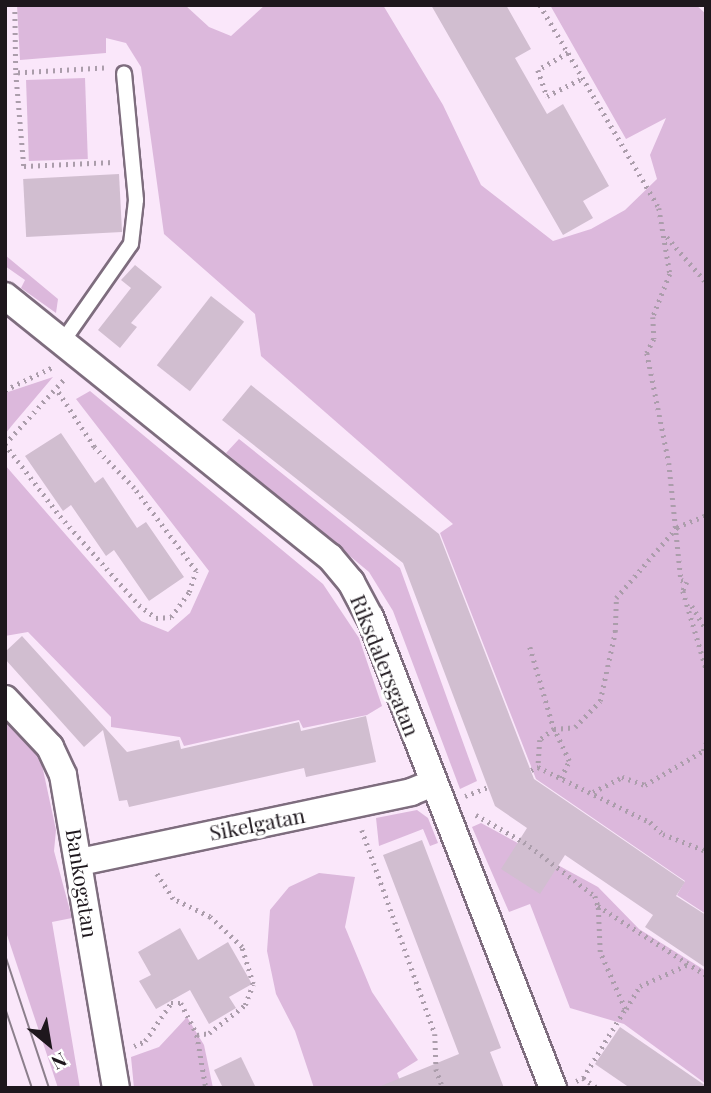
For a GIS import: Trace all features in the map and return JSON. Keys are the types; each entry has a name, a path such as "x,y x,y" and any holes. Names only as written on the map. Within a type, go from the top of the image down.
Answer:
{"street":[{"name":"Riksdalersgatan","path":"5,296 61,352 330,557 344,574 370,617 433,783 559,1087"},
{"name":"Bankogatan","path":"5,699 37,730 63,775 80,862 116,1088"},
{"name":"Sikelgatan","path":"80,862 143,845 411,792 433,783"}],"lane":[{"path":"61,352 131,244 136,200 124,74"}],"path":[{"path":"15,5 16,73 24,166 132,161"},
{"path":"540,5 659,208 670,274 653,317 654,339 647,353 677,527 681,580 687,582 683,592 706,629"},
{"path":"568,53 538,71 547,96 583,78"},
{"path":"16,73 109,67 124,74"},
{"path":"665,234 706,282"},
{"path":"5,390 27,383 61,352"},
{"path":"56,389 94,447 134,488 196,571 189,592 171,617 156,618 139,605 60,516 5,444 71,372"},
{"path":"538,767 540,740 554,729 575,727 600,701 615,632 616,598 677,527 706,515"},
{"path":"687,599 706,668"},
{"path":"530,647 554,729 569,761 561,778"},
{"path":"592,793 622,777 645,785 703,751 706,743"},
{"path":"531,770 538,767 650,822 663,834 706,851"},
{"path":"480,790 488,787"},
{"path":"465,819 483,817 524,842 595,896 600,952 625,1009"},
{"path":"364,841 435,1034 436,1069 443,1088"},
{"path":"143,845 173,899 222,926 242,947 252,975 251,992 244,1005 231,1019 197,1035"},
{"path":"598,906 706,975"},
{"path":"559,1087 583,1078 640,986 689,964"},
{"path":"111,1057 145,1041 171,1003 181,1003 197,1035 206,1088"},
{"path":"583,1078 598,1088"}],"shaded area":[{"path":"17,5 185,5 209,27 231,36 265,5 383,5 443,105 481,185 553,241 591,229 625,210 657,179 650,155 666,118 626,139 550,5 696,5 706,14 706,914 677,895 685,881 536,779 440,533 453,524 261,356 255,314 164,234 141,67 126,43 106,38 106,53 20,60"},
{"path":"85,78 88,159 29,161 26,80"},
{"path":"5,255 58,299 56,313 21,288 25,280 5,266"},
{"path":"53,377 14,423 5,434 5,393"},
{"path":"90,391 323,584 359,638 382,706 367,715 303,728 299,720 184,746 180,737 111,727 111,717 28,632 5,636 5,465 141,621 168,632 190,613 209,571 76,399"},
{"path":"239,439 400,568 477,781 460,789 393,611 369,572 226,453"},
{"path":"5,719 22,731 42,765 56,830 54,851 72,918 52,922 80,1088 58,1088 5,929"},
{"path":"417,810 428,818 438,843 430,846 423,829 379,846 376,818"},
{"path":"481,823 598,887 639,929 706,971 706,1084 624,1024 570,1008 530,904 509,912 472,827"},
{"path":"319,873 355,877 345,927 372,992 418,1060 397,1073 403,1088 314,1088 295,1031 276,994 267,951 270,910 289,887"},
{"path":"187,1017 204,1045 213,1088 134,1088 131,1057 159,1047"}],"building":[{"path":"431,5 506,5 531,49 515,58 547,114 563,104 609,186 583,201 593,218 563,235"},
{"path":"119,174 122,232 26,237 23,179"},
{"path":"135,265 162,287 131,323 137,327 120,348 98,330 131,288 121,280"},
{"path":"211,296 244,322 190,391 157,365"},
{"path":"251,385 439,534 534,779 685,882 676,896 706,915 706,968 645,927 653,915 565,855 540,894 501,869 527,828 495,806 403,563 222,420"},
{"path":"61,433 95,483 103,477 137,528 146,522 184,577 149,601 114,550 106,556 71,505 63,511 25,456"},
{"path":"22,636 127,752 179,740 181,749 299,722 301,731 366,716 376,762 306,777 304,768 129,807 127,800 119,801 103,730 84,747 5,659 5,652"},
{"path":"422,840 501,1048 490,1052 504,1088 376,1088 459,1054 383,855"},
{"path":"180,928 198,960 228,942 252,984 229,997 236,1008 209,1024 190,990 156,1009 139,981 151,975 138,952"},
{"path":"620,1027 706,1088 630,1088 595,1064"},
{"path":"241,1057 256,1088 223,1088 214,1070"}],"tram line":[{"path":"5,955 49,1088"},
{"path":"5,1008 32,1088"}]}
